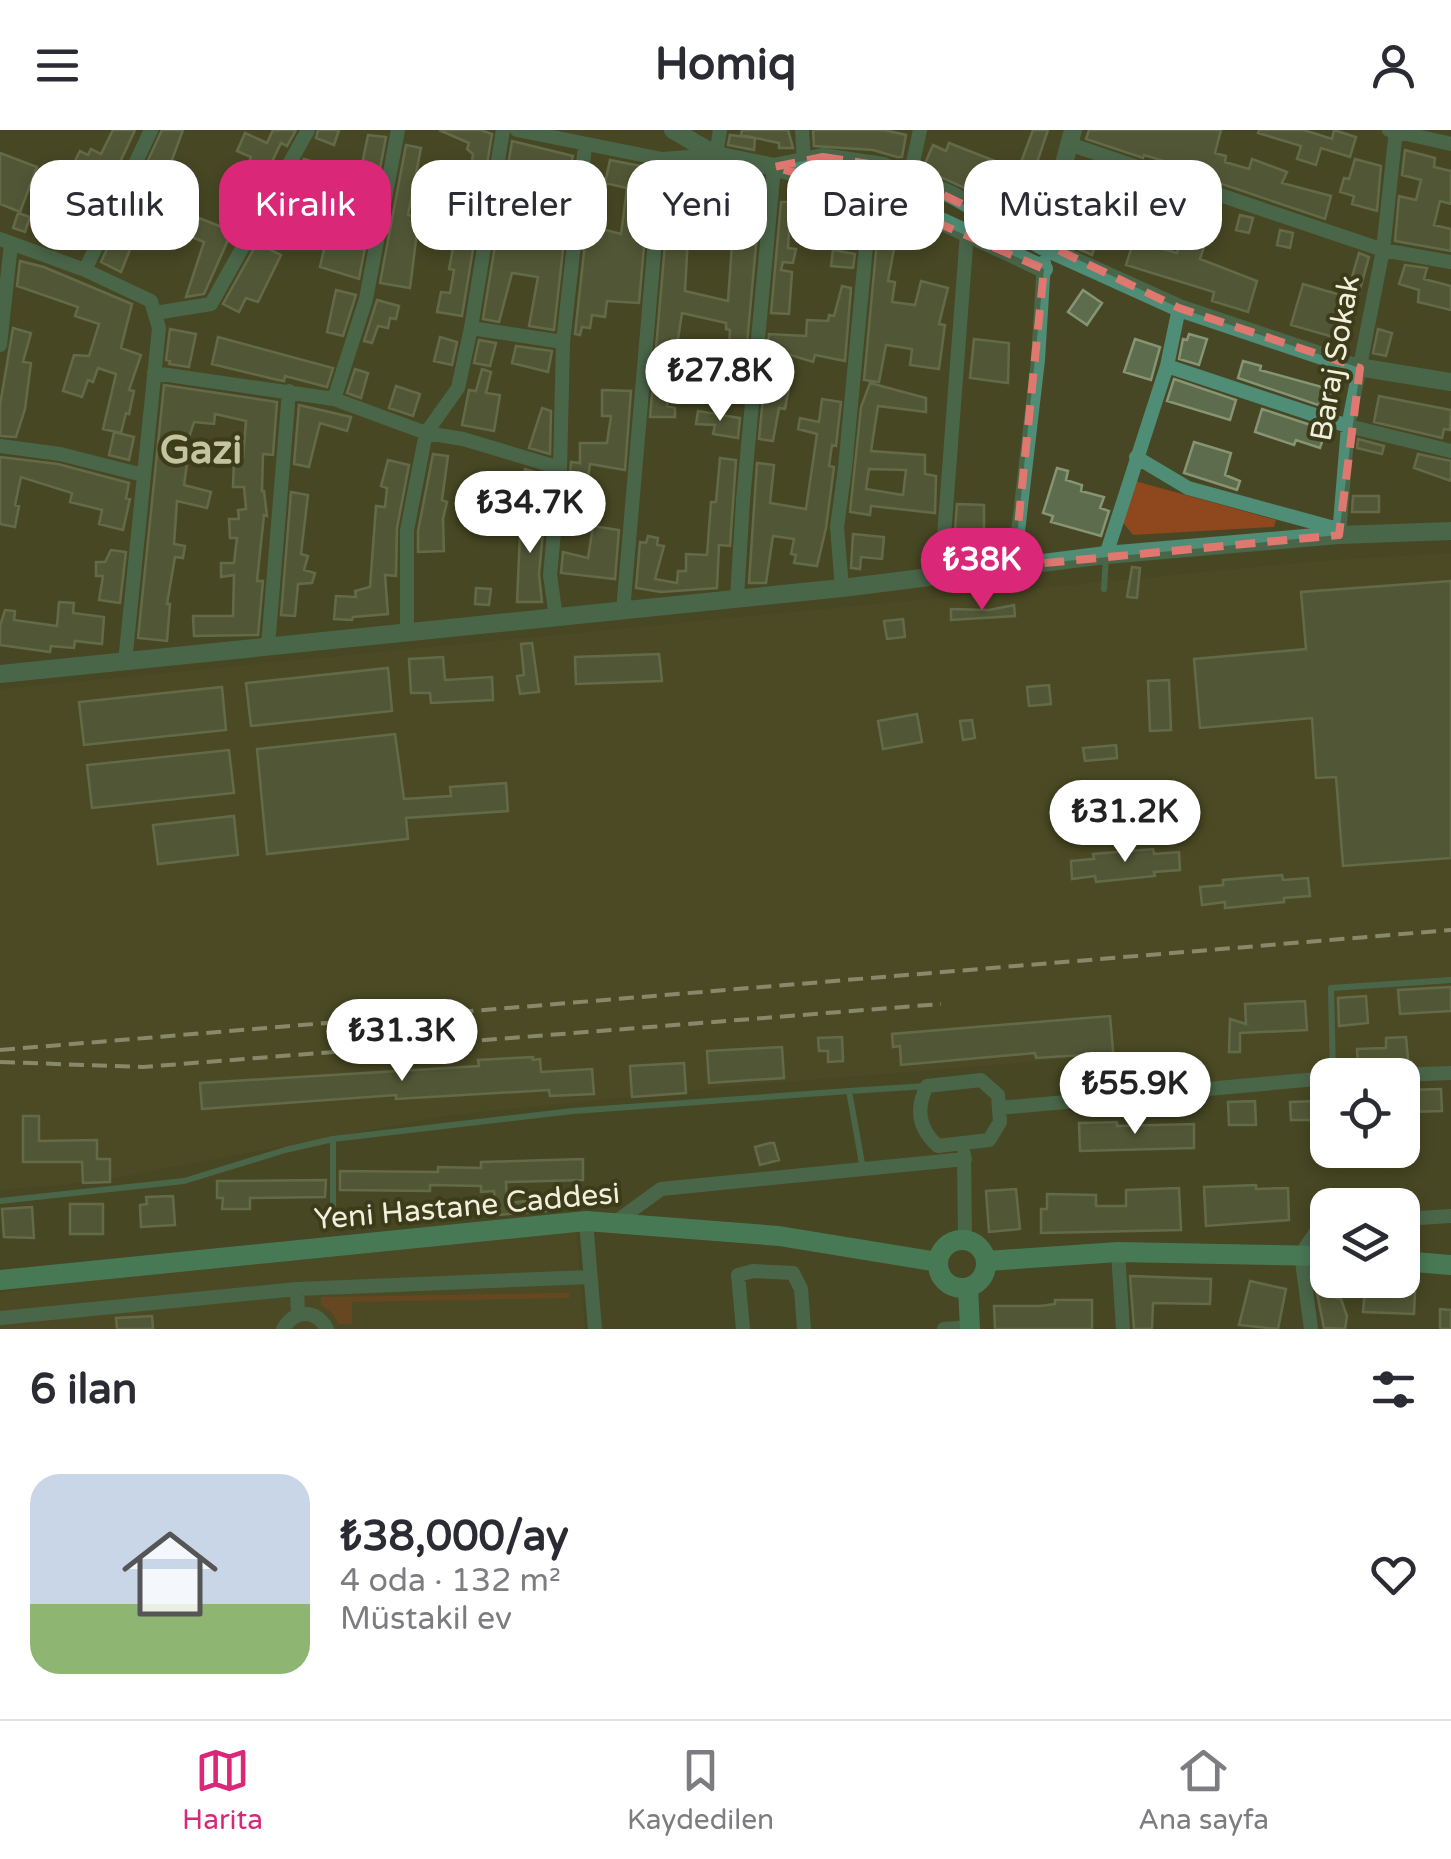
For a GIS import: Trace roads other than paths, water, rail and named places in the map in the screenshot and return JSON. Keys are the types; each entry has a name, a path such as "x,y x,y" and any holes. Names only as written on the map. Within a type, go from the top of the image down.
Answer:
{"main road":[{"name":"Yeni Hastane Caddesi","path":"0,1280 586,1220 779,1236 938,1262"},
{"path":"966,1239 980,1247 987,1261 983,1277 968,1288 942,1278 938,1262 950,1242 966,1239"},
{"path":"987,1261 1118,1252 1310,1255"},
{"path":"1420,1262 1451,1265"},
{"path":"968,1288 970,1328"}],"street":[{"path":"86,270 151,130"},
{"path":"155,313 211,304 308,130"},
{"path":"334,399 366,299 398,130"},
{"path":"407,632 407,530 426,433 458,388 472,328 504,130"},
{"path":"517,130 662,159 716,155 787,171"},
{"path":"674,130 716,155"},
{"path":"716,155 720,130"},
{"path":"802,130 804,160"},
{"path":"913,160 920,130"},
{"path":"1393,131 1451,144"},
{"name":"Baraj Sokak","path":"1338,532 1348,426 1383,250 1393,131"},
{"path":"1071,137 1383,250 1451,262"},
{"path":"556,617 550,575 560,468 562,342 585,146"},
{"path":"623,611 662,159"},
{"path":"809,160 843,160"},
{"path":"774,167 787,164"},
{"path":"738,598 743,500 774,167"},
{"path":"0,345 5,242 86,270 151,301 160,328 125,662"},
{"path":"842,588 837,527 865,250"},
{"path":"942,575 966,250"},
{"path":"1002,250 1044,269"},
{"path":"1014,566 1038,360 1042,250"},
{"path":"1051,250 1180,308 1360,368 1451,382"},
{"path":"1106,555 1168,366 1180,308"},
{"path":"472,328 562,342"},
{"path":"1168,366 1348,426 1451,450"},
{"path":"154,373 334,399 426,433 560,468"},
{"path":"268,646 289,391"},
{"path":"0,446 60,454 144,475"},
{"path":"1136,457 1188,488 1338,532"},
{"path":"0,674 842,588 1106,555 1338,532 1451,531"},
{"path":"1420,1074 1451,1072"},
{"path":"999,1108 1310,1079"},
{"path":"617,1221 661,1189 863,1169 964,1151 989,1140 1000,1122 998,1094 981,1080 927,1086 919,1101 923,1133 938,1146 964,1151"},
{"path":"964,1151 966,1239"},
{"path":"1420,1218 1451,1216"},
{"path":"586,1220 595,1329"},
{"path":"1310,1241 1301,1254 1311,1329"},
{"path":"1118,1252 1123,1329"},
{"path":"743,1329 738,1275 754,1271 793,1274 801,1289 804,1329"},
{"path":"0,1318 297,1289 590,1278"},
{"path":"283,1329 298,1314 297,1289"},
{"path":"298,1314 313,1315 327,1329"},
{"path":"944,1329 970,1328"}],"lane":[{"path":"1104,589 1106,555"},
{"path":"1330,1058 1331,988 1451,980"},
{"path":"0,1201 184,1182 285,1150 333,1140 572,1112 927,1086"},
{"path":"849,1091 863,1169"},
{"path":"333,1140 333,1209"}],"railway":[{"path":"0,1050 1451,930"},
{"path":"0,1062 143,1067 941,1004"}],"district":[{"name":"Gazi","path":"201,449"}]}
